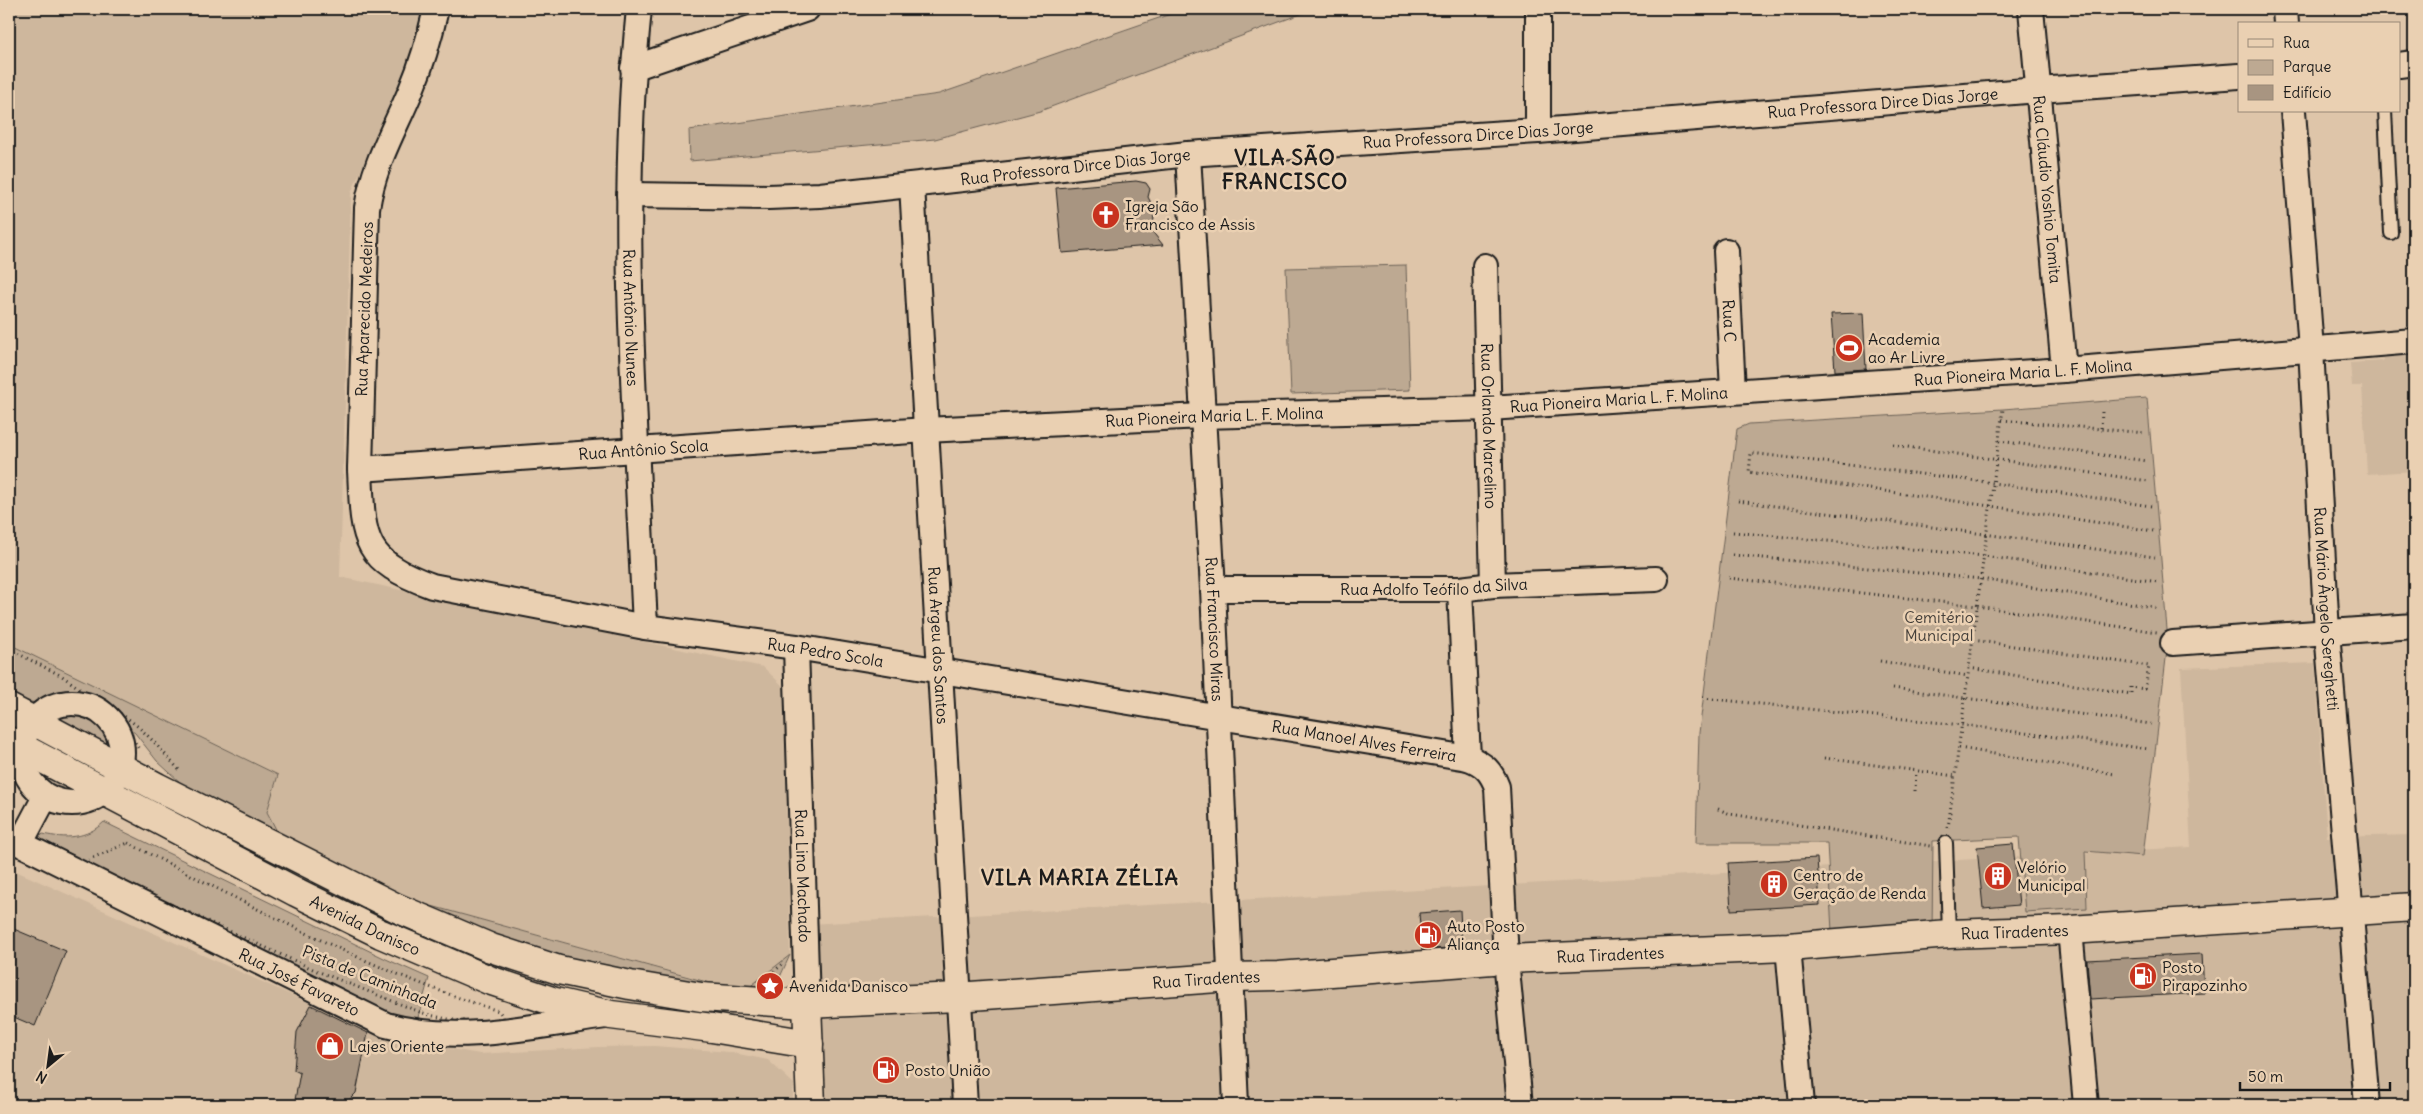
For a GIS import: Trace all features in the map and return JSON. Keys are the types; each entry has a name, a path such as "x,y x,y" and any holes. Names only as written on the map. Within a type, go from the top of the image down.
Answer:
{"main road":[{"name":"Avenida Danisco","path":"9,708 132,762 397,908 491,948 559,970 630,985 701,997 807,1004"},
{"name":"Avenida Danisco","path":"15,744 240,864 381,934 489,980 555,1002 611,1015 712,1028 809,1044"},
{"name":"Rua Tiradentes","path":"807,1004 957,996 1231,977 1278,976 1506,959 1788,947 1949,934 2070,930 2414,907"},
{"name":"Rua Lino Machado","path":"807,1004 811,1105"}],"street":[{"name":"Rua Aparecido Medeiros","path":"432,586 403,575 383,562 370,544 362,510 360,468 365,235 371,184 379,158 411,90 436,9"},
{"name":"Rua Antônio Nunes","path":"639,9 633,68 629,195 631,315 644,627"},
{"path":"633,68 807,9"},
{"path":"1538,9 1538,131"},
{"name":"Rua Cláudio Yoshio Tomita","path":"2031,9 2064,370"},
{"path":"2285,9 2286,22"},
{"path":"2400,65 2414,64"},
{"name":"Rua Professora Dirce Dias Jorge","path":"629,195 768,197 912,186 1188,154 1538,131 2038,90 2238,76"},
{"name":"Rua Mário Ângelo Sereghetti","path":"2293,112 2311,349 2328,632 2349,911 2367,1105"},
{"name":"Rua Francisco Miras","path":"1188,154 1213,589 1236,1105"},
{"name":"Rua Argeu dos Santos","path":"912,186 941,670 957,996 965,1105"},
{"name":"Rua C","path":"1726,251 1733,391"},
{"name":"Rua Orlando Marcelino","path":"1485,266 1493,586"},
{"name":"Rua Pioneira Maria L. F. Molina","path":"926,430 1202,416 1488,408 2064,370 2414,342"},
{"name":"Rua Antônio Scola","path":"360,468 926,430"},
{"name":"Rua Adolfo Teófilo da Silva","path":"1213,589 1460,589 1656,579"},
{"name":"Rua Pedro Scola","path":"432,586 644,627 796,647 1219,716"},
{"path":"1460,589 1468,758"},
{"path":"2168,638 2328,632 2414,626"},
{"name":"Rua Lino Machado","path":"796,647 807,1004"},
{"path":"74,702 89,706 102,713 113,724 120,737 123,752 132,762 106,791 96,798 77,803 57,802 45,796 28,778 15,744 34,720 45,710 59,704 74,702"},
{"name":"Rua Manoel Alves Ferreira","path":"1219,716 1468,758 1487,768 1493,776 1497,787 1506,959"},
{"path":"15,841 45,796"},
{"name":"Rua José Favareto","path":"15,841 386,1025 409,1031 434,1034 482,1033 611,1015"},
{"path":"2070,930 2086,1105"},
{"path":"1788,947 1802,1105"},
{"path":"1506,959 1520,1105"}],"lane":[{"path":"2385,112 2391,233"},
{"path":"1947,846 1949,934"}],"path":[{"path":"1718,809 1730,814 1947,846 2003,409"},
{"path":"2101,428 2102,412"},
{"path":"2002,420 2145,433"},
{"path":"1999,440 2147,461"},
{"path":"1892,445 2149,481"},
{"path":"2151,506 1993,483 1751,453 1749,472 2153,531"},
{"path":"1738,501 1987,532 2155,557"},
{"path":"1733,532 1984,556 2158,582"},
{"path":"1733,555 1981,579 2159,608"},
{"path":"1729,578 1977,606 2168,638"},
{"path":"1969,668 2131,694 2131,687 2145,689 2149,666 1973,640"},
{"path":"9,649 62,676 122,720 132,762"},
{"path":"1880,661 1968,676"},
{"path":"1893,688 2151,724"},
{"path":"1703,698 1962,725 2149,749"},
{"path":"103,705 121,713 136,724 186,777"},
{"path":"1959,748 2115,774"},
{"path":"1824,758 1955,776"},
{"path":"1914,792 1916,771"},
{"name":"Pista de Caminhada","path":"128,842 269,915 413,982 499,1011 503,1017 495,1021 437,1018 412,1009 317,971 80,863 128,842"},
{"path":"765,979 785,962 788,962 788,966"}],"shaded area":[{"path":"9,9 421,9 417,32 405,70 351,193 340,577 763,667 784,687 790,955 764,978 743,991 417,902 281,838 267,813 278,775 9,644"},
{"path":"2414,347 2414,471 2367,474 2362,386 2352,386 2350,363 2384,361 2383,348"},
{"path":"2315,663 2327,837 2414,835 2414,1105 827,1105 809,924 2191,847 2181,668"},
{"path":"9,868 387,1038 480,1054 598,1047 655,1046 729,1052 768,1060 794,1084 792,1105 9,1105"}],"green space":[{"path":"1185,9 1314,9 1040,111 935,139 690,161 689,130 939,94"},
{"path":"1406,265 1410,390 1291,394 1286,268"},
{"name":"Cemitério Municipal","path":"2147,398 2168,641 2143,856 2085,851 2087,908 2025,912 2019,837 1933,841 1932,933 1832,931 1827,843 1696,843 1699,733 1737,429 1749,424 2003,409"},
{"path":"9,644 278,775 267,812 280,837 417,902 739,991 695,988 656,982 527,952 475,934 360,883 247,829 216,806 193,794 157,761 135,733 90,702 71,696 51,698 35,703 9,696"},
{"path":"66,708 80,709 97,717 110,733 107,748 48,719 55,711"},
{"path":"31,765 86,788 71,795 58,793 40,782"},
{"path":"104,822 429,978 415,1028 36,841 43,834 60,837 83,835"},
{"path":"790,955 774,990 744,991"}],"building":[{"name":"Igreja São Francisco de Assis","path":"1136,181 1146,183 1150,189 1148,197 1153,207 1154,223 1151,230 1163,245 1062,253 1056,188"},
{"name":"Academia ao Ar Livre","path":"1863,313 1866,369 1835,371 1831,314"},
{"name":"Velório Municipal","path":"2013,844 2019,905 1983,908 1977,847"},
{"name":"Centro de Geração de Renda","path":"1817,858 1820,905 1731,910 1728,863"},
{"path":"1460,910 1462,947 1422,950 1419,913"},
{"path":"9,927 66,951 35,1026 9,1015"},
{"name":"Posto Pirapozinho","path":"2202,954 2204,993 2090,999 2087,960"},
{"name":"Lajes Oriente","path":"311,1005 368,1033 356,1093 348,1101 348,1105 294,1105 300,1073 294,1070 297,1032"}],"place":[{"name":"Igreja São Francisco de Assis","path":"1106,215"},
{"name":"Academia ao Ar Livre","path":"1849,348"},
{"name":"Velório Municipal","path":"1998,876"},
{"name":"Centro de Geração de Renda","path":"1774,884"},
{"name":"Auto Posto Aliança","path":"1428,935"},
{"name":"Posto Pirapozinho","path":"2143,976"},
{"name":"Avenida Danisco","path":"770,986"},
{"name":"Lajes Oriente","path":"330,1046"},
{"name":"Posto União","path":"886,1070"}],"district":[{"name":"VILA SÃO FRANCISCO","path":"1285,170"},
{"name":"VILA MARIA ZÉLIA","path":"1080,878"}]}
